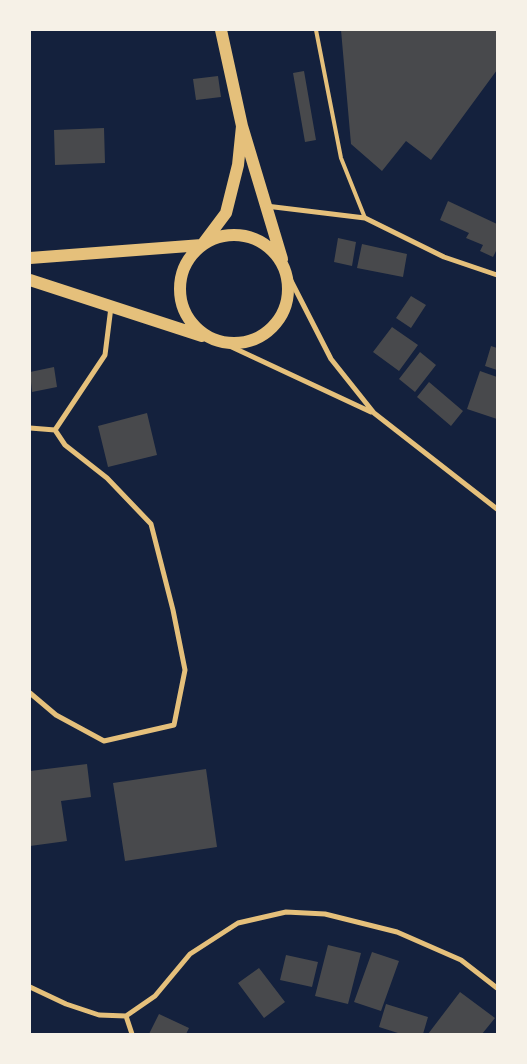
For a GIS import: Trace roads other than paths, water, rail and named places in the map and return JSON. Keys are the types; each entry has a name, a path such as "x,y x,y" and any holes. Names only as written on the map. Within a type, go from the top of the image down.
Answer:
{"main road":[{"path":"30,280 221,342 238,343 255,340 269,331 280,318 287,303 289,286 242,126 221,30"},
{"path":"221,342 205,336 192,324 183,308 180,291 182,273 190,258 226,213 238,165 242,126"},
{"path":"34,256 202,245 226,236 250,236 265,244 277,255 285,269"}],"street":[{"path":"266,206 365,218 444,257 497,275"},
{"path":"285,269 331,359 374,413"},
{"path":"54,430 105,355 111,306"},
{"path":"221,342 374,413 497,509"},
{"path":"30,428 54,430 65,445 107,478 151,524 173,610 185,670 174,725 104,742 56,715 30,693"},
{"path":"30,987 66,1004 99,1015 126,1016 155,996 190,954 238,923 286,912 325,914 397,932 461,960 497,988"},
{"path":"126,1016 132,1034"}],"lane":[{"path":"316,30 341,158 365,218"}]}
